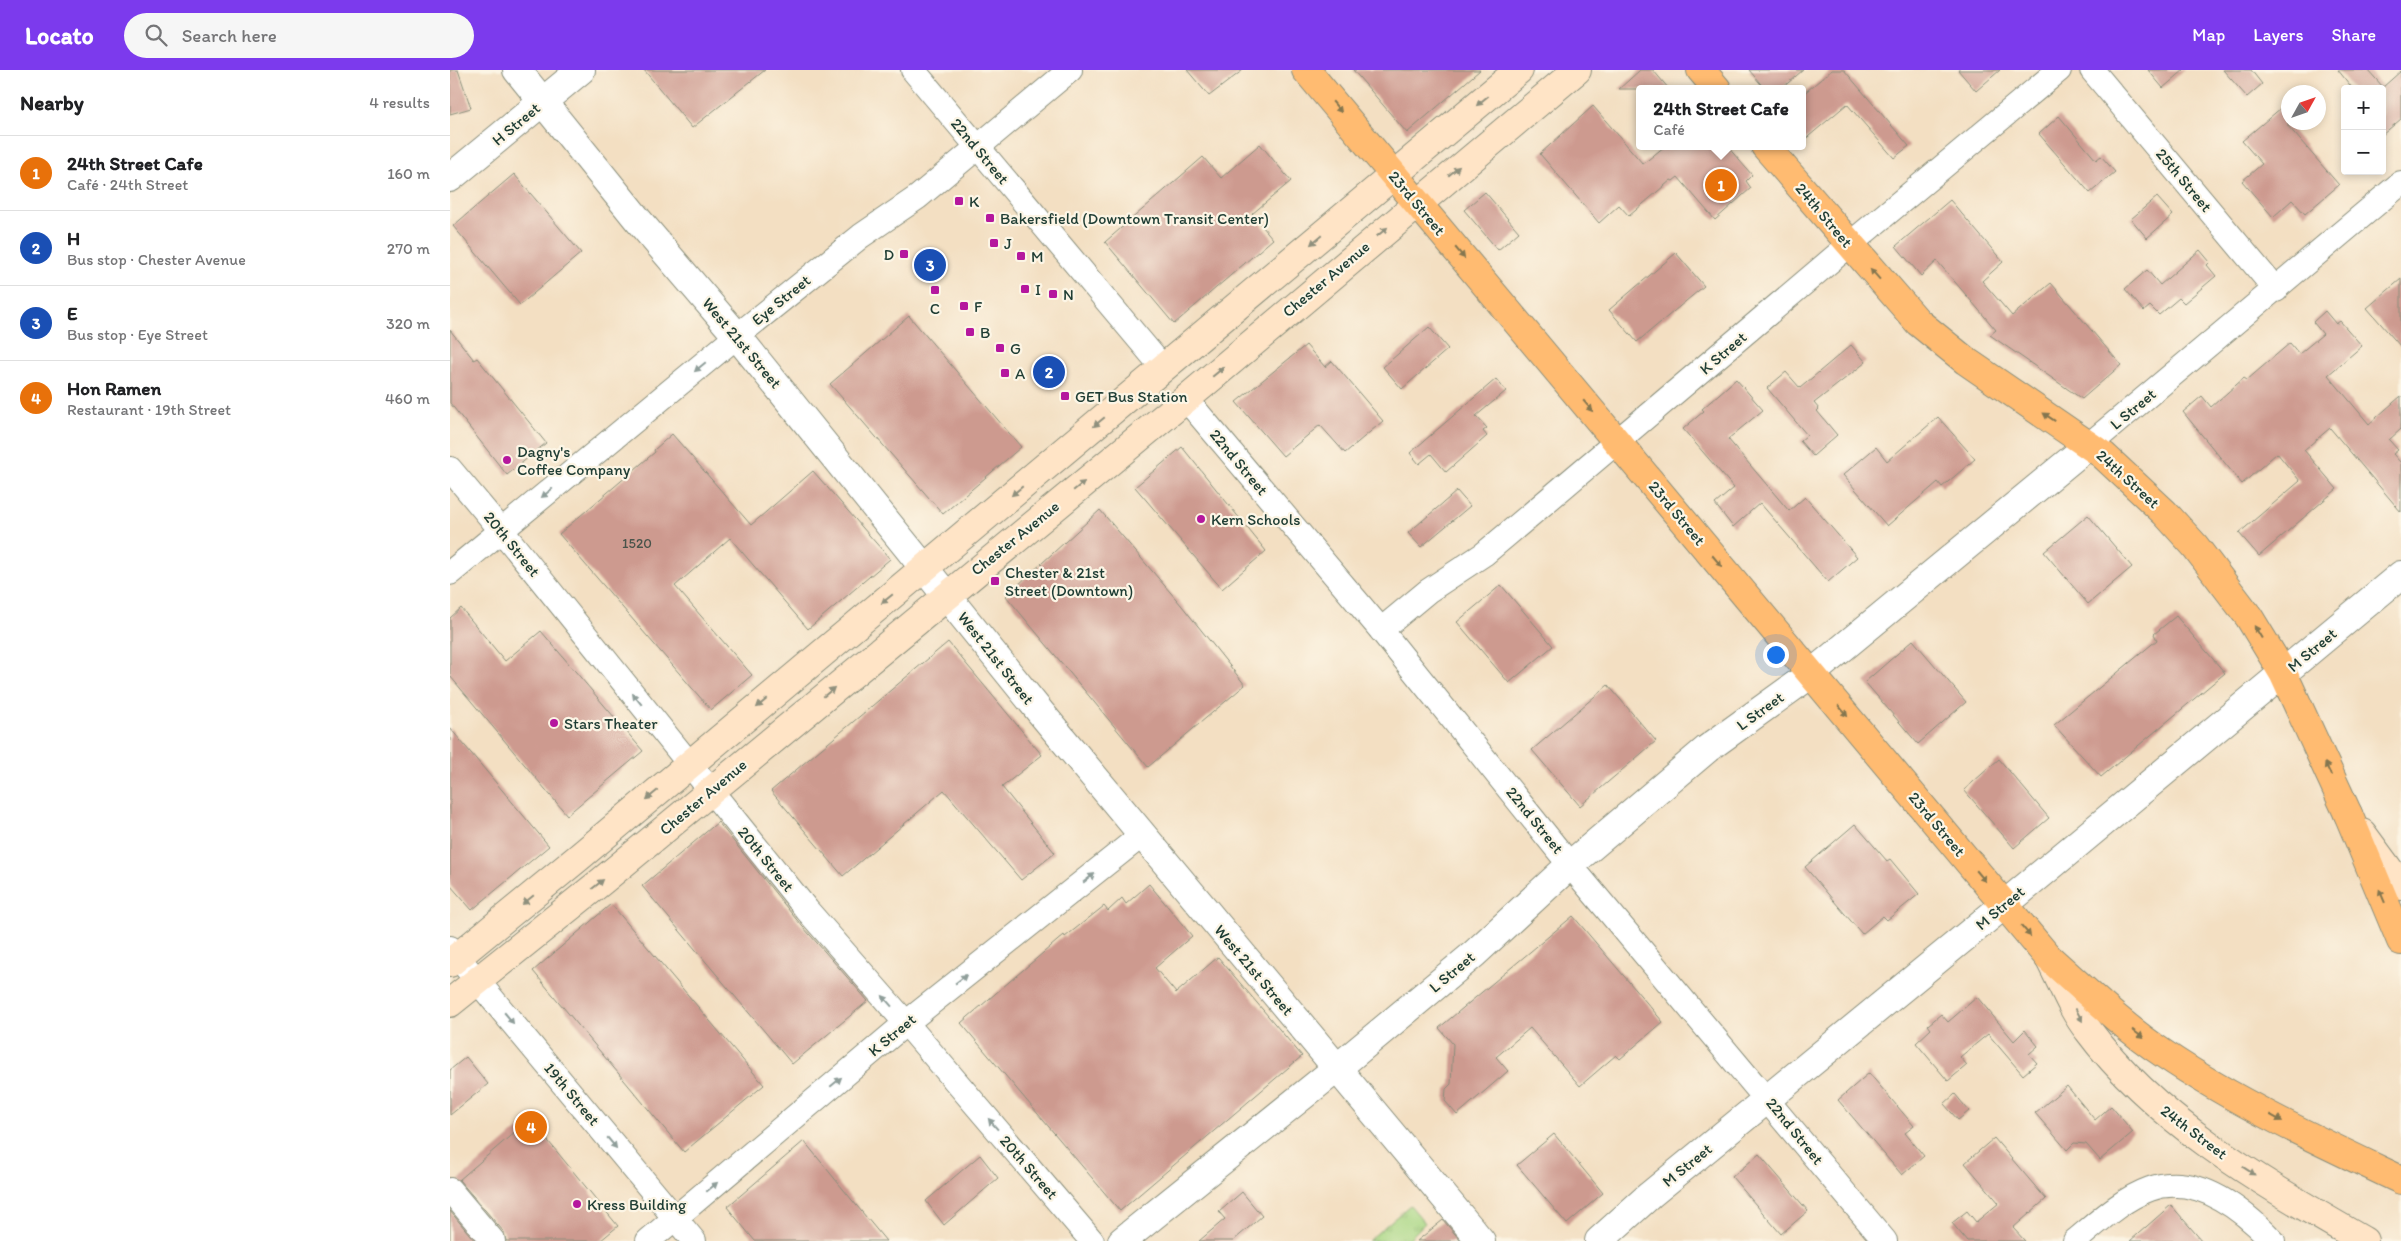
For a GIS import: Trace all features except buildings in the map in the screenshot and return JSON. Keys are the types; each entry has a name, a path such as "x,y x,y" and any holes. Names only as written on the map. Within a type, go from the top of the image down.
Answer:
{"main road":[{"name":"23rd Street","path":"1306,70 2048,957 2127,1026 2164,1054 2240,1099 2313,1138 2401,1180"},
{"name":"Chester Avenue","path":"452,956 689,764 1164,369 1393,174 1520,70"},
{"name":"Chester Avenue","path":"450,1003 711,790 946,594 1186,399 1417,202 1577,70"},
{"path":"1702,70 1714,85"},
{"name":"24th Street","path":"1769,150 1900,304 1935,337 1966,361 2103,455 2140,488 2195,546 2246,612 2283,673 2348,814 2401,886"},
{"path":"2348,814 2401,941"},
{"name":"24th Street","path":"2048,957 2087,1030 2122,1070 2169,1116 2207,1144 2308,1209 2364,1241"}],"street":[{"name":"West 21st Street","path":"517,70 638,220 737,336 1040,713 1481,1241"},
{"name":"H Street","path":"450,178 581,70"},
{"name":"22nd Street","path":"912,70 1164,369"},
{"name":"Eye Street","path":"450,573 627,429 737,336 861,236 918,197 1070,70"},
{"name":"K Street","path":"1381,630 1428,592 1484,554 2059,70"},
{"name":"25th Street","path":"2092,70 2276,290"},
{"name":"L Street","path":"1122,1241 1336,1069 1474,954 1570,865 1707,748 1811,674 2276,290 2401,183"},
{"name":"22nd Street","path":"1186,399 1381,630 1570,865 1769,1099 1885,1241"},
{"name":"20th Street","path":"450,469 807,910 1092,1241"},
{"name":"M Street","path":"1599,1241 1650,1195 2004,905 2401,575"},
{"name":"K Street","path":"648,1241 906,1023 1142,835"},
{"name":"19th Street","path":"452,956 478,980 694,1241"},
{"path":"2075,1241 2112,1211 2134,1197 2151,1189 2179,1186 2201,1190 2237,1208 2273,1241"},
{"path":"450,1190 493,1241"}],"green space":[{"path":"1410,1205 1425,1223 1407,1241 1368,1241"}],"place":[{"name":"24th Street Cafe","path":"1721,185"},
{"name":"K","path":"959,201"},
{"name":"Bakersfield (Downtown Transit Center)","path":"990,218"},
{"name":"J","path":"994,243"},
{"name":"D","path":"904,254"},
{"name":"M","path":"1021,256"},
{"name":"E","path":"930,265"},
{"name":"I","path":"1025,289"},
{"name":"C","path":"935,290"},
{"name":"N","path":"1053,294"},
{"name":"F","path":"964,306"},
{"name":"B","path":"970,332"},
{"name":"G","path":"1000,348"},
{"name":"H","path":"1049,372"},
{"name":"A","path":"1005,373"},
{"name":"GET Bus Station","path":"1065,396"},
{"name":"Dagny's Coffee Company","path":"507,460"},
{"name":"Kern Schools","path":"1201,519"},
{"name":"Chester & 21st Street (Downtown)","path":"995,581"},
{"name":"Stars Theater","path":"554,723"},
{"name":"Hon Ramen","path":"531,1127"},
{"name":"Kress Building","path":"577,1204"}]}
